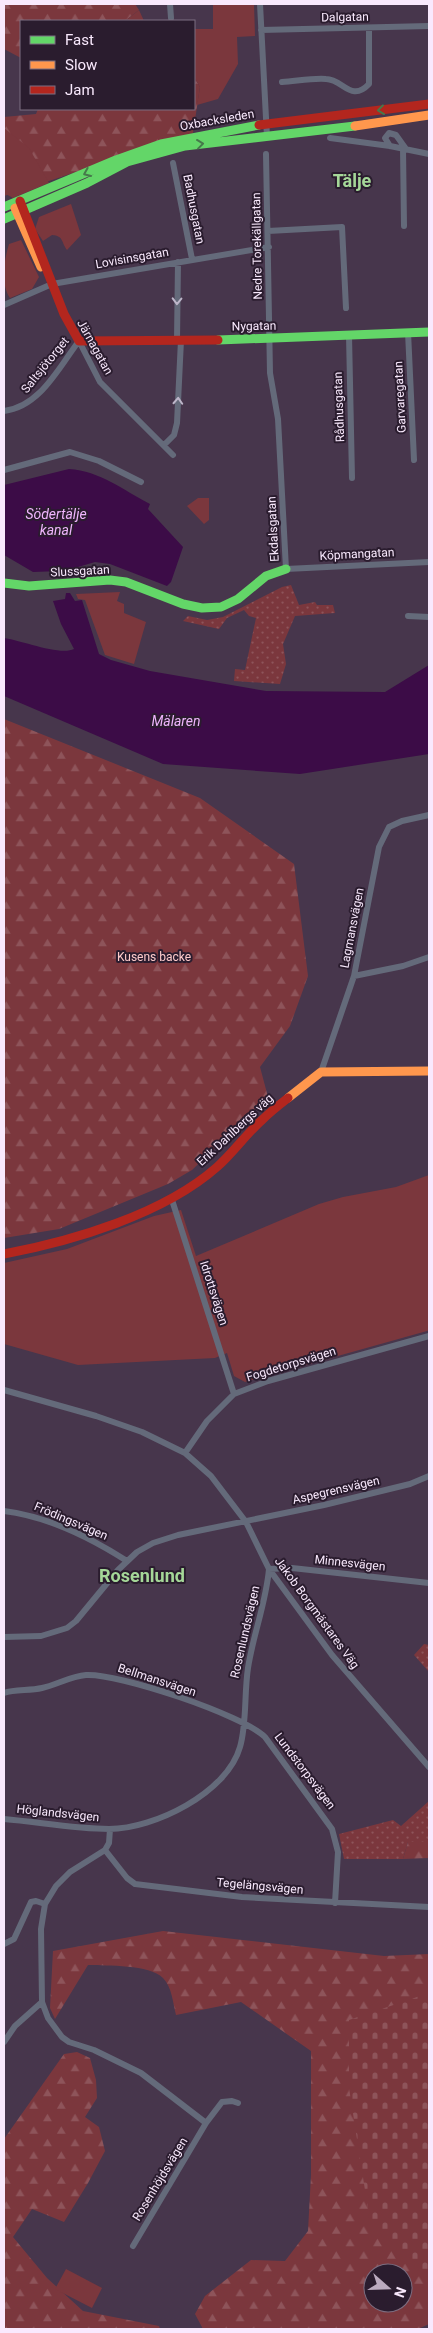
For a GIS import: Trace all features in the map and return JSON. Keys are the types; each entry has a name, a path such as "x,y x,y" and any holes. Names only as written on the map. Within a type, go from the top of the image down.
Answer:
{"street":[{"path":"170,4 171,18"},
{"path":"262,4 261,30 267,137"},
{"name":"Dalgatan","path":"261,30 429,26"},
{"path":"282,82 329,79 354,92 364,89 369,84 369,28"},
{"name":"Oxbacksleden","path":"12,204 127,155 184,138 266,124 429,104"},
{"name":"Oxbacksleden","path":"4,219 127,162 185,146 429,115"},
{"path":"390,146 385,138 390,133 396,135 404,148 404,226"},
{"path":"330,138 404,148 429,154"},
{"name":"Nedre Torekällgatan","path":"266,154 270,373 278,419 282,487"},
{"name":"Badhusgatan","path":"173,163 192,259"},
{"name":"Järnagatan","path":"12,204 21,212 71,330 79,341 100,382 173,455"},
{"path":"268,231 342,228 346,308"},
{"name":"Lovisinsgatan","path":"4,304 52,284 269,247"},
{"path":"164,445 174,435 177,423 178,262"},
{"name":"Garvaregatan","path":"408,332 414,460"},
{"name":"Nygatan","path":"79,341 269,339 429,332"},
{"name":"Rådhusgatan","path":"349,335 352,478"},
{"name":"Saltsjötorget","path":"4,411 28,404 40,392 79,341"},
{"path":"4,470 70,452 99,461 140,482"},
{"name":"Ekdalsgatan","path":"282,487 286,569"},
{"name":"Köpmangatan","path":"286,569 429,562"},
{"name":"Slussgatan","path":"4,583 29,586 110,580 126,582 183,604 202,608 221,607 238,599 266,576 286,569"},
{"path":"408,616 429,617"},
{"name":"Lagmansvägen","path":"321,1072 354,976 379,847 389,827 402,821 429,816"},
{"path":"354,976 403,966 429,957"},
{"path":"321,1072 429,1070"},
{"name":"Erik Dahlbergs väg","path":"4,1254 32,1249 123,1221 172,1200 217,1167 261,1120 321,1072"},
{"name":"Idrottsvägen","path":"172,1200 234,1394"},
{"name":"Fogdetorpsvägen","path":"184,1453 207,1421 234,1394 268,1381 429,1336"},
{"name":"Jakob Borgmästares Väg","path":"4,1390 142,1432 184,1453 211,1476 246,1522 269,1569 332,1655 429,1767"},
{"name":"Aspegrensvägen","path":"4,1637 41,1636 67,1628 76,1621 127,1561 137,1552 153,1543 178,1535 246,1522 410,1484 429,1476"},
{"name":"Frödingsvägen","path":"4,1511 21,1513 80,1535 104,1546 127,1561"},
{"name":"Minnesvägen","path":"269,1569 292,1568 429,1583"},
{"name":"Rosenlundsvägen","path":"110,1829 128,1828 180,1808 219,1783 231,1766 240,1748 244,1722 244,1692 249,1662 268,1586 269,1569"},
{"name":"Bellmansvägen","path":"4,1694 41,1688 85,1675 104,1676 158,1691 244,1722"},
{"name":"Lundstorpsvägen","path":"244,1722 257,1729 265,1737 330,1824 337,1843 338,1852 335,1903"},
{"name":"Höglandsvägen","path":"4,1818 110,1829"},
{"path":"110,1829 109,1843 105,1850 70,1872 53,1889 45,1904 41,1929 42,2002 48,2018 62,2037 69,2042 94,2050 142,2073 206,2122"},
{"name":"Tegelängsvägen","path":"105,1850 127,1878 135,1884 242,1897 429,1907"},
{"path":"4,1944 14,1939 31,1902 36,1901 45,1904"},
{"path":"4,2042 15,2026 42,2002"},
{"name":"Rosenhöjdsvägen","path":"133,2246 206,2122 222,2102 232,2101 238,2103"}],"green space":[{"path":"4,4 135,4 139,10 126,20 20,20 20,57 4,49"},
{"path":"213,4 254,4 255,36 237,37 238,64 218,99 197,105 200,87 195,79 195,29 213,29"},
{"path":"139,10 144,20 126,20"},
{"path":"195,79 200,87 193,133 4,196 4,117 36,114 38,110 195,110"},
{"path":"4,128 29,148 49,183 13,198 4,193"},
{"path":"71,204 81,235 67,250 59,237 52,235 43,241 35,229 39,217"},
{"path":"21,240 39,277 32,289 10,298 4,279 6,258 9,244"},
{"path":"198,498 209,498 209,520 204,524 187,506"},
{"path":"291,585 299,605 315,602 317,605 333,605 335,613 295,616 283,644 286,664 280,684 234,681 235,669 245,670 256,618 249,616 244,610 227,618 219,629 183,621 188,616 207,620 223,617 282,587"},
{"path":"120,592 117,601 124,604 124,613 146,622 134,664 105,655 85,600 78,599 76,594"},
{"name":"Kusens backe","path":"4,719 200,798 294,864 308,976 290,1026 260,1067 268,1097 192,1170 168,1184 59,1229 4,1238"},
{"path":"429,1175 429,1330 427,1331 245,1382 234,1376 227,1353 215,1358 78,1365 4,1344 4,1263 67,1249 154,1216 181,1210 196,1256 319,1204 343,1197 396,1187"},
{"path":"424,1644 429,1645 429,1672 414,1655"},
{"path":"429,1801 429,1842 408,1842 403,1859 344,1859 339,1834 393,1820 401,1826"},
{"path":"408,1842 429,1842 429,1858 403,1859"},
{"path":"163,1931 384,1956 429,1954 429,2324 418,2329 203,2329 195,2314 205,2296 251,2260 285,2261 308,2231 311,2175 311,2051 241,2002 176,2015 170,1990 163,1978 157,1973 138,1968 88,1965 55,2019 50,2008 53,1951"},
{"path":"429,1993 429,2276 370,2222 349,2088 349,2020"},
{"path":"77,2052 90,2058 96,2080 97,2098 85,2117 99,2127 105,2151 64,2222 32,2209 13,2237 47,2278 83,2311 159,2326 160,2329 4,2329 4,2139 64,2054"},
{"path":"66,2269 102,2288 92,2308 55,2289"}],"water":[{"name":"Södertälje kanal","path":"69,469 101,477 150,504 148,509 183,547 171,582 167,586 110,564 95,562 68,570 66,575 63,575 61,571 33,572 4,555 4,485"},
{"name":"Mälaren","path":"66,593 70,593 75,601 82,600 99,654 111,660 150,671 266,691 385,692 429,665 429,754 300,774 163,764 4,696 4,638 59,651 74,649 61,624 53,601 65,599"}],"traffic: fast":[{"path":"4,207 116,160 161,144 259,125"},
{"path":"4,219 87,183 127,162 185,146 355,126"},
{"path":"218,340 429,332"},
{"path":"4,583 29,586 110,580 126,582 183,604 202,608 221,607 238,599 266,576 286,569"}],"traffic: slow":[{"path":"355,126 429,115"},
{"path":"15,208 41,267"},
{"path":"288,1098 321,1072 429,1071"}],"traffic: jam":[{"path":"259,125 429,104"},
{"path":"20,201 64,314 79,341 218,340"},
{"path":"4,1254 59,1242 88,1233 145,1212 171,1199 217,1167 256,1125 288,1098"}],"district":[{"name":"Tälje","path":"352,181"},
{"name":"Rosenlund","path":"142,1576"}]}
